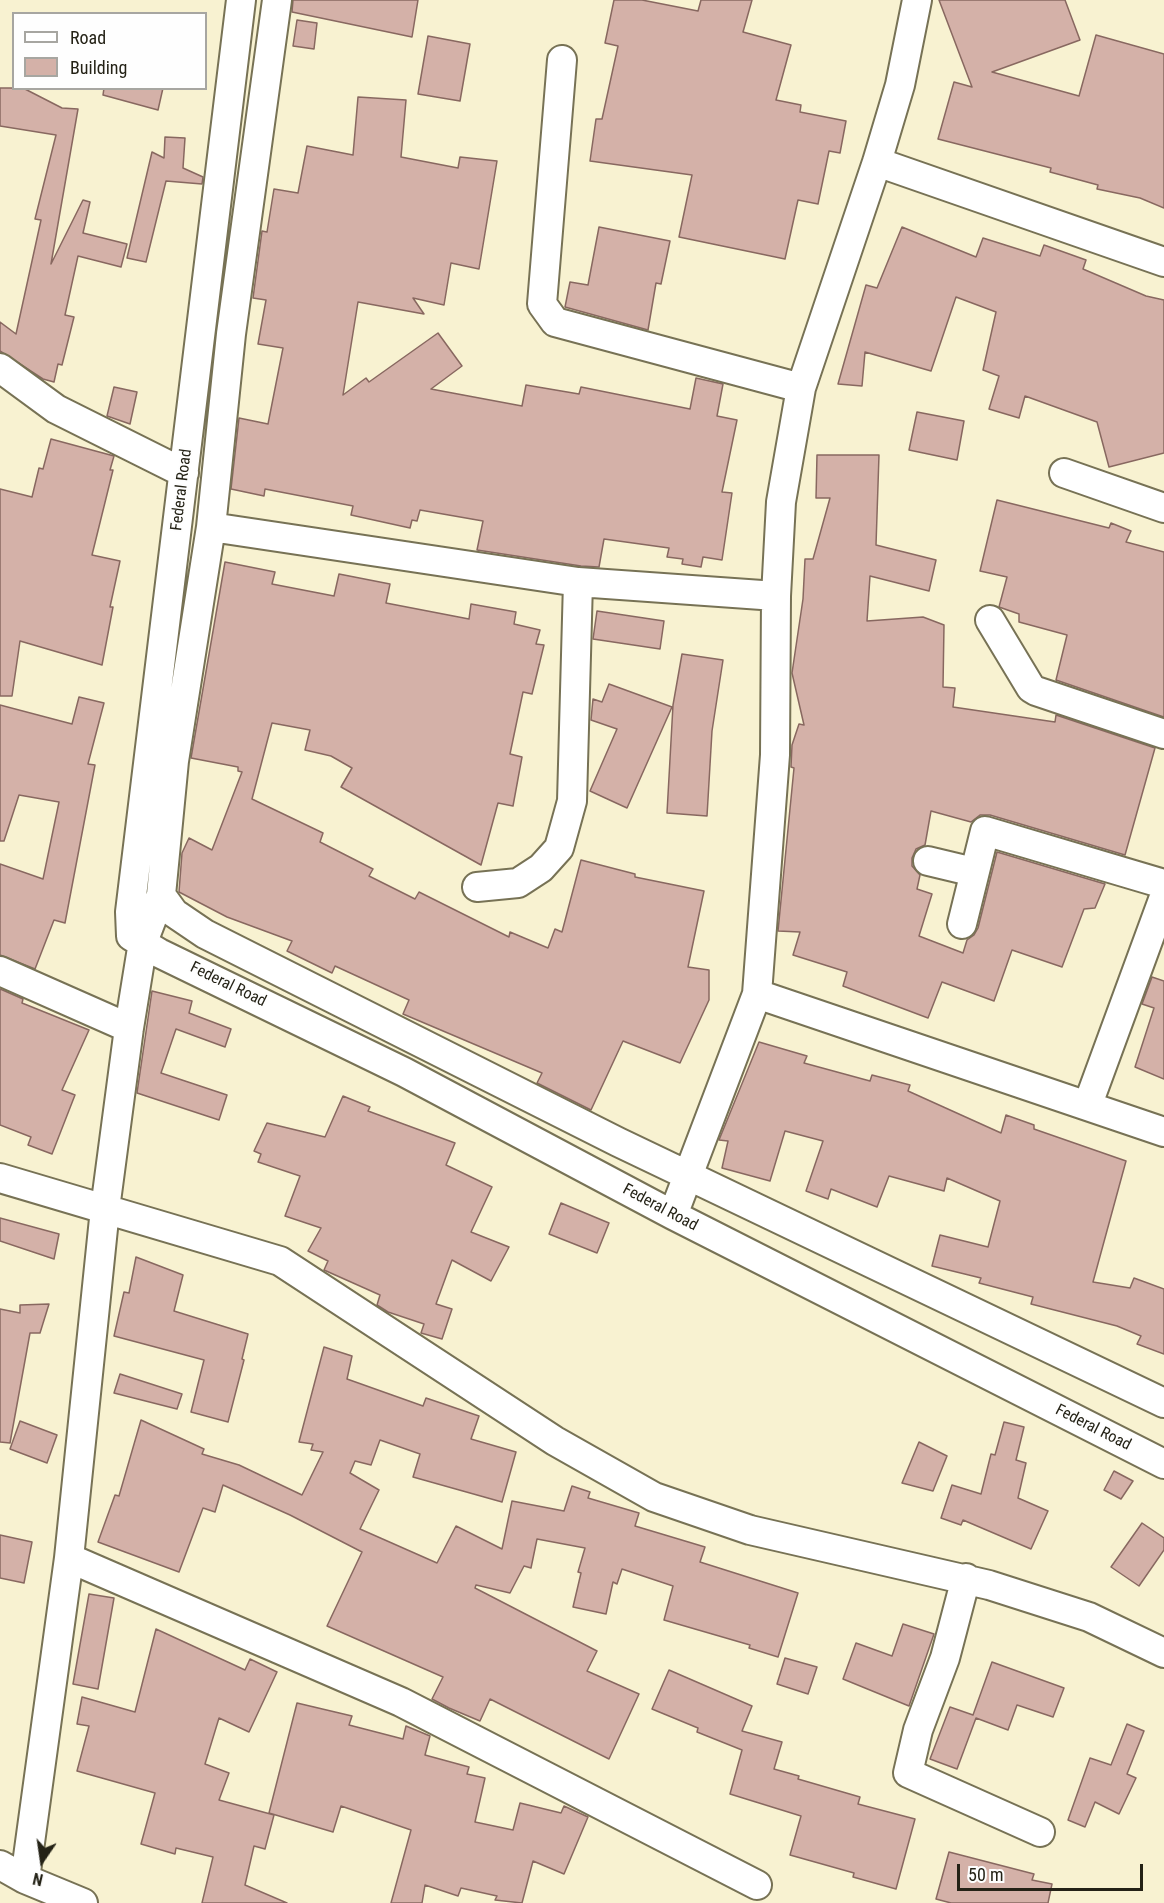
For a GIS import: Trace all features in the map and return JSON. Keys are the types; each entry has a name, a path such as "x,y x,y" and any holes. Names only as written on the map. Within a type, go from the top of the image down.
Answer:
{"street":[{"name":"Federal Road","path":"241,0 130,912 131,936 159,952 405,1072 673,1215 1164,1464"},
{"name":"Federal Road","path":"25,1879 69,1558 105,1209 129,1028 143,942 161,895 174,761 211,527 234,311 277,0"},
{"path":"673,1215 757,994 775,755 776,596 781,502 801,388 877,162 900,85 917,0"},
{"path":"562,60 542,304 548,316 555,322 801,388"},
{"path":"877,162 1164,262"},
{"path":"0,368 56,409 184,473"},
{"path":"1064,473 1164,508"},
{"path":"211,527 578,582 776,596"},
{"path":"477,887 518,883 541,868 559,848 572,801 578,582"},
{"path":"990,620 1031,688 1164,734"},
{"path":"962,924 985,831 1164,884"},
{"path":"928,861 974,872"},
{"path":"161,895 174,912 205,934 689,1175 1164,1403"},
{"path":"1088,1104 1164,897"},
{"path":"0,971 129,1028"},
{"path":"757,994 1088,1104 1164,1132"},
{"path":"0,1178 280,1261 555,1441 654,1497 750,1530 966,1578 1089,1617 1164,1653"},
{"path":"69,1558 401,1702 757,1885"},
{"path":"966,1578 945,1658 918,1730 908,1773 1040,1832"},
{"path":"0,1865 25,1879 83,1903"}],"building":[{"path":"293,0 418,0 412,37 292,12"},
{"path":"614,0 642,0 698,11 701,0 752,0 743,32 791,45 776,100 801,105 800,112 846,121 840,153 829,151 818,204 798,200 785,259 679,237 692,175 590,161 596,119 602,119 618,46 605,43"},
{"path":"939,0 1065,0 1080,40 992,72 1079,96 1096,35 1164,54 1164,208 1140,198 1097,189 1098,185 1050,172 1051,168 938,139 954,82 972,87"},
{"path":"297,20 317,23 314,49 293,46"},
{"path":"428,36 470,44 460,101 418,94"},
{"path":"0,88 27,90 62,108 78,109 51,264 83,200 90,202 83,233 127,244 121,267 78,256 65,315 74,317 62,365 58,364 54,382 43,379 0,351 0,322 16,334 41,220 35,219 56,135 0,126"},
{"path":"104,90 163,90 158,110 103,95"},
{"path":"358,97 406,100 401,157 458,168 460,157 497,161 479,269 451,263 444,305 413,298 424,314 358,302 343,395 366,378 369,382 438,333 462,366 431,389 522,406 526,385 579,394 581,387 690,409 696,378 723,384 717,416 737,420 722,492 732,493 722,560 703,557 701,567 682,564 683,559 667,557 669,548 604,539 599,567 581,566 477,550 483,521 420,510 417,521 412,520 410,528 351,515 353,506 265,489 264,496 231,489 239,418 268,424 283,348 258,344 266,300 253,298 262,231 267,232 274,189 298,193 307,146 353,155"},
{"path":"165,137 185,138 183,168 203,177 202,184 166,181 146,262 127,258 152,152 164,158"},
{"path":"599,227 670,241 661,284 656,283 648,330 565,307 570,282 588,285"},
{"path":"902,227 976,257 983,238 1040,256 1044,245 1086,260 1083,269 1146,296 1164,300 1164,453 1109,467 1097,422 1025,396 1019,418 989,409 999,376 983,370 996,312 956,297 931,371 865,352 862,386 838,384 866,285 877,288"},
{"path":"114,387 137,392 130,424 107,416"},
{"path":"917,412 964,421 957,460 909,450"},
{"path":"51,439 114,456 110,470 113,470 92,555 120,561 110,607 113,607 102,665 20,641 12,696 0,696 0,489 32,497 39,468 43,469"},
{"path":"817,455 879,455 876,545 936,560 929,591 870,576 867,621 923,617 944,625 943,687 955,688 953,707 1055,722 1056,715 1155,748 1125,855 990,815 980,815 971,822 931,811 925,845 916,849 912,858 912,866 920,875 917,889 932,894 919,936 963,953 967,940 978,928 997,852 1105,884 1095,908 1084,909 1062,967 1012,950 994,1001 942,982 928,1018 843,986 847,972 793,955 800,932 778,931 794,768 791,767 792,745 799,724 804,725 792,673 803,599 805,559 813,559 830,498 816,498"},
{"path":"997,500 1109,528 1111,523 1131,531 1126,542 1164,552 1164,717 1056,680 1067,635 1019,622 1019,614 999,607 1007,577 980,571"},
{"path":"225,562 275,572 272,584 334,596 339,574 390,584 386,603 469,619 471,604 516,612 514,624 540,630 536,644 544,645 532,694 523,692 510,754 522,757 513,806 498,803 481,865 341,787 352,768 331,756 305,750 310,730 272,723 252,799 323,833 320,842 373,869 369,876 415,899 419,892 509,937 510,932 548,948 555,929 562,932 581,860 635,874 635,877 704,891 688,967 709,970 709,1000 680,1063 623,1041 591,1110 537,1083 542,1073 403,1014 409,1000 335,966 332,973 287,951 292,941 227,917 179,892 182,853 189,838 212,850 242,772 238,771 238,767 191,758"},
{"path":"597,611 664,621 660,649 593,639"},
{"path":"682,654 723,660 712,731 707,816 667,813 673,705"},
{"path":"609,684 672,707 627,808 590,791 617,729 591,720 593,699 602,702"},
{"path":"79,697 104,703 88,764 95,765 65,923 54,920 35,969 0,955 0,864 43,879 59,802 19,795 4,841 0,841 0,705 72,724"},
{"path":"1152,977 1164,981 1164,1079 1135,1067 1154,1008 1142,1004"},
{"path":"0,989 23,999 22,1003 89,1030 62,1090 75,1095 52,1154 28,1145 31,1137 0,1125"},
{"path":"152,991 192,1001 189,1013 231,1029 225,1047 176,1029 161,1073 227,1095 219,1120 137,1093"},
{"path":"759,1042 807,1056 804,1063 870,1081 872,1075 910,1085 908,1091 1001,1133 1006,1115 1034,1125 1034,1129 1126,1161 1093,1282 1130,1288 1134,1278 1164,1289 1164,1354 1137,1344 1141,1336 1117,1326 1031,1304 1033,1297 979,1283 981,1278 932,1266 940,1235 988,1247 1000,1201 947,1178 944,1191 889,1176 877,1207 831,1189 828,1199 806,1191 823,1141 785,1131 770,1181 722,1168 728,1141 719,1140"},
{"path":"343,1096 370,1107 368,1111 455,1143 446,1165 492,1187 471,1232 509,1247 491,1281 452,1260 436,1304 452,1309 442,1339 421,1333 424,1324 388,1312 377,1305 380,1295 324,1270 328,1261 308,1251 321,1228 285,1216 300,1176 258,1162 261,1154 254,1151 267,1123 325,1137"},
{"path":"561,1203 609,1223 597,1253 549,1234"},
{"path":"0,1218 59,1234 54,1259 0,1241"},
{"path":"136,1257 183,1275 174,1311 248,1334 242,1359 244,1360 228,1422 191,1412 204,1360 114,1336 124,1292 129,1293"},
{"path":"49,1304 40,1333 30,1333 10,1443 0,1442 0,1309 20,1313 20,1305"},
{"path":"324,1347 352,1356 347,1379 423,1406 426,1398 479,1416 471,1439 516,1452 502,1502 413,1477 420,1454 380,1440 371,1465 355,1461 350,1473 379,1490 360,1529 437,1563 456,1526 502,1549 512,1501 564,1511 572,1486 590,1492 588,1498 639,1513 635,1526 705,1547 700,1562 798,1593 778,1657 749,1648 750,1645 664,1620 673,1586 622,1569 617,1584 613,1582 606,1614 573,1607 581,1573 578,1572 585,1548 537,1539 531,1568 524,1566 510,1593 476,1585 475,1588 597,1651 587,1671 639,1694 609,1759 490,1699 480,1721 449,1708 432,1699 443,1677 327,1626 362,1552 290,1515 223,1485 215,1512 203,1508 179,1572 98,1542 115,1495 119,1496 141,1420 204,1449 202,1454 239,1465 302,1495 323,1452 311,1450 313,1444 299,1442"},
{"path":"120,1374 182,1394 177,1409 114,1393"},
{"path":"20,1421 57,1435 47,1463 10,1449"},
{"path":"1004,1422 1024,1427 1016,1460 1026,1463 1018,1498 1048,1511 1031,1549 963,1520 961,1525 941,1518 952,1485 981,1494 991,1454 995,1455"},
{"path":"919,1442 947,1456 933,1491 902,1483"},
{"path":"1114,1471 1133,1481 1121,1499 1104,1490"},
{"path":"1142,1523 1164,1538 1164,1550 1139,1586 1111,1567"},
{"path":"0,1535 32,1542 24,1583 0,1578"},
{"path":"89,1594 114,1598 98,1689 73,1684"},
{"path":"903,1624 934,1634 909,1706 843,1679 856,1643 892,1656"},
{"path":"156,1629 245,1670 250,1659 277,1672 249,1732 219,1718 205,1764 229,1773 219,1800 274,1815 265,1849 254,1846 245,1885 287,1903 202,1903 213,1857 176,1848 175,1854 141,1844 155,1793 77,1771 89,1726 77,1724 82,1697 135,1712"},
{"path":"785,1658 817,1667 808,1694 777,1684"},
{"path":"992,1662 1064,1688 1053,1717 1017,1705 1008,1730 976,1718 957,1769 930,1759 950,1707 973,1715"},
{"path":"669,1670 752,1706 742,1731 782,1742 774,1769 799,1776 798,1779 860,1797 858,1804 915,1819 896,1889 853,1877 854,1873 790,1855 801,1816 730,1794 742,1750 697,1732 698,1728 652,1709"},
{"path":"297,1703 352,1716 349,1725 403,1739 406,1726 430,1736 425,1755 469,1767 467,1774 485,1778 475,1822 513,1830 520,1803 561,1813 564,1806 588,1817 564,1874 533,1861 522,1903 495,1900 497,1896 461,1888 458,1896 425,1885 422,1903 391,1903 411,1830 341,1806 333,1832 269,1813"},
{"path":"1127,1724 1144,1731 1127,1774 1136,1778 1119,1814 1095,1802 1085,1827 1068,1820 1090,1758 1111,1765"},
{"path":"949,1852 1034,1874 1032,1880 1052,1884 1048,1903 951,1903 936,1899"}]}
